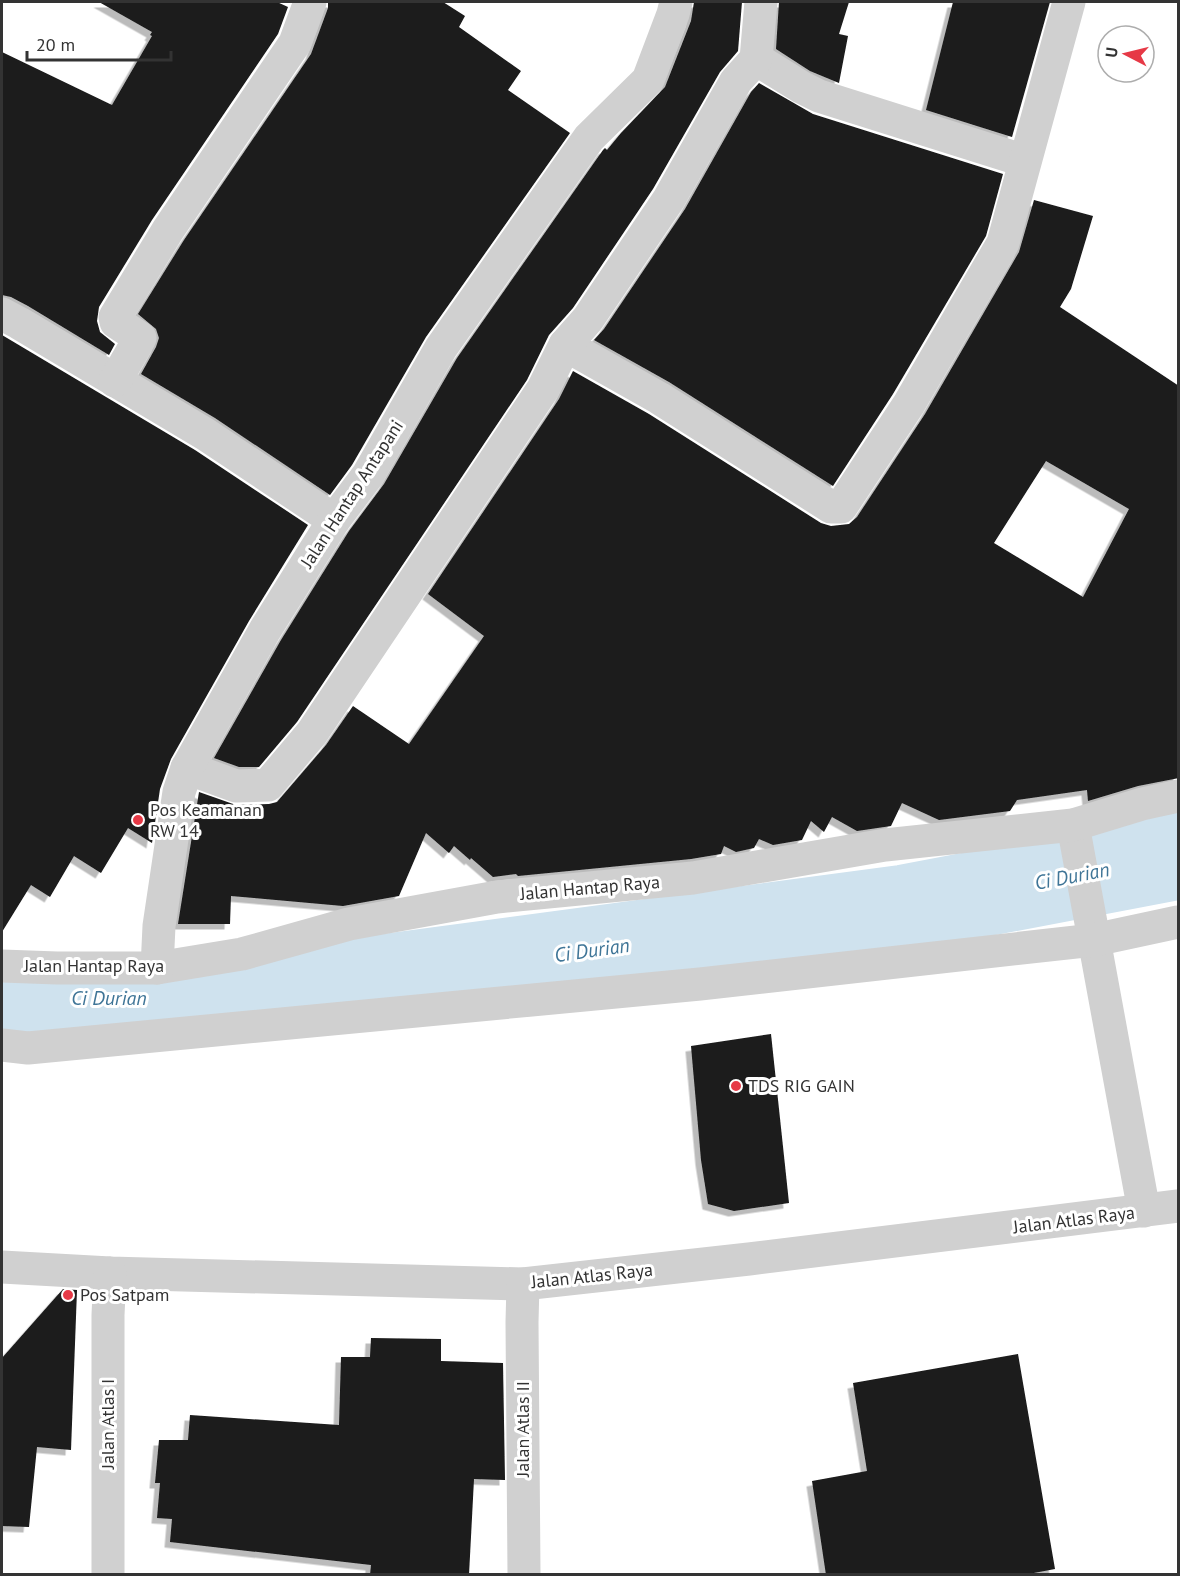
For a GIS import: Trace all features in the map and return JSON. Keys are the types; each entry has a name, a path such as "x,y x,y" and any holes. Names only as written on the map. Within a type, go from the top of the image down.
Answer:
{"street":[{"path":"115,381 140,338 116,322 115,317 118,311 168,230 294,43 310,2"},
{"name":"Jalan Hantap Antapani","path":"157,968 159,926 179,792 187,768 265,630 334,520 368,475 441,348 589,138 648,80 673,14 675,2"},
{"path":"187,768 236,786 268,785 312,733 543,389 565,345 588,319 669,199 736,81 756,59 761,2"},
{"path":"565,345 659,398 831,507 841,507 909,404 1003,243 1069,2"},
{"path":"756,59 819,96 1025,160"},
{"path":"2,314 205,434 334,520"},
{"name":"Jalan Hantap Raya","path":"2,966 157,968 242,954 349,924 497,897 693,878 885,845 1076,836 1142,804 1179,796"},
{"path":"1076,836 1144,1211"},
{"path":"2,1045 28,1048 688,986 1092,929 1179,922"},
{"name":"Jalan Atlas Raya","path":"2,1267 110,1274 523,1284 749,1259 1179,1206"},
{"name":"Jalan Atlas I","path":"108,1575 110,1274"},
{"name":"Jalan Atlas II","path":"523,1284 524,1575"}],"building":[{"path":"99,2 277,2 288,7 278,34 152,220 99,307 97,321 100,332 115,344 109,355 28,306 2,295 2,52 112,105 152,36 150,35 152,32"},
{"path":"328,2 443,2 465,16 459,27 521,71 508,90 570,133 426,337 352,465 330,495 215,418 141,374 159,338 156,329 138,314 184,240 311,54 328,8"},
{"path":"694,2 742,2 738,51 720,72 653,189 573,308 549,335 527,380 297,722 259,767 239,767 214,758 281,640 349,531 384,484 457,358 603,150 605,148 607,150 665,87 691,21"},
{"path":"779,2 849,2 839,34 848,36 839,83 810,71 776,49"},
{"path":"953,2 1050,2 1012,137 926,110"},
{"path":"759,83 813,114 1003,174 986,236 893,394 833,486 669,382 594,340 604,329 685,209 751,92"},
{"path":"1034,200 1093,216 1071,289 1060,307 1179,386 1179,778 1138,786 1088,801 1087,790 1017,800 1010,811 939,820 902,803 891,826 857,831 832,817 824,832 811,821 802,840 773,845 759,839 754,848 736,852 724,846 721,854 691,859 518,876 516,874 493,877 454,846 449,853 426,833 399,896 343,906 231,896 230,924 178,924 199,792 236,805 277,802 326,745 353,706 409,744 484,636 428,594 559,399 573,371 649,414 821,523 831,526 849,524 857,517 925,414 1019,252","holes":["1046,461 1129,509 1083,597 994,543"]},
{"path":"2,335 195,450 308,525 249,621 171,759 160,789 152,843 128,828 101,873 74,856 50,897 31,885 2,932"},
{"name":"TDS RIG GAIN","path":"771,1034 789,1203 734,1211 708,1204 701,1160 691,1046"},
{"path":"63,1289 77,1290 71,1450 37,1447 29,1527 2,1526 2,1358"},
{"path":"371,1338 441,1339 441,1361 503,1363 505,1480 474,1479 469,1575 370,1575 371,1565 170,1542 172,1519 157,1518 160,1483 155,1483 159,1440 188,1440 190,1415 339,1425 341,1357 370,1357"},
{"path":"1018,1354 1055,1569 1023,1575 826,1575 812,1481 867,1471 853,1383"}],"waterway":[{"name":"Ci Durian","path":"2,999 239,997 905,908 1178,856"}],"place":[{"name":"Pos Keamanan RW 14","path":"138,820"},
{"name":"TDS RIG GAIN","path":"736,1086"},
{"name":"Pos Satpam","path":"68,1295"}]}
